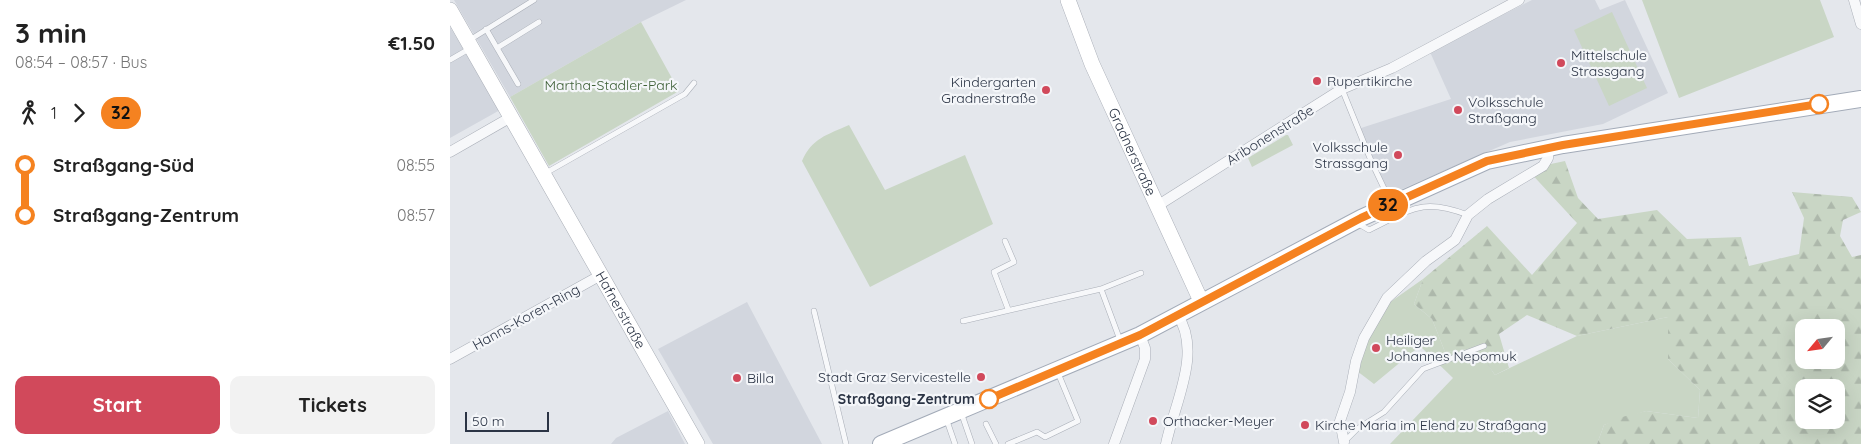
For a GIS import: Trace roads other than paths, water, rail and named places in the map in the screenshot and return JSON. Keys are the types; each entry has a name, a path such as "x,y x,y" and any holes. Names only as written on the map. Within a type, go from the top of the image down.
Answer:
{"main road":[{"path":"881,444 954,415 1140,335 1355,221 1487,161 1549,148 1861,98"}],"street":[{"name":"Gradnerstraße","path":"1068,0 1092,64 1201,301"},
{"name":"Aribonenstraße","path":"1158,206 1342,89 1392,68 1519,0"},
{"path":"1854,0 1861,24"},
{"name":"Hafnerstraße","path":"450,10 602,275 696,444"},
{"path":"450,152 512,117"},
{"path":"1344,443 1340,421 1350,392 1356,361 1364,338 1387,298 1400,284 1455,240 1468,215 1488,199 1543,166 1548,158 1549,148"},
{"name":"Hanns-Koren-Ring","path":"450,359 602,275"},
{"path":"1166,444 1172,415 1185,379 1187,358 1184,326 1177,314"},
{"path":"1114,444 1145,359 1145,348 1140,335"}],"lane":[{"path":"450,60 486,30 534,0"},
{"path":"497,48 539,22"},
{"path":"486,30 518,84"},
{"path":"544,175 685,94 694,83"},
{"path":"1342,89 1373,167 1391,204"},
{"path":"1355,221 1363,229 1369,230 1410,211 1424,206 1436,205 1468,215"},
{"path":"1005,241 1014,262 994,272 1008,309"},
{"path":"963,320 1101,289 1141,274"},
{"path":"1101,289 1121,343"},
{"path":"814,311 846,444"},
{"path":"1344,443 1357,430 1384,412 1423,369 1484,346"},
{"path":"1008,444 1037,432 1045,437 1078,421 1056,371"},
{"path":"954,415 955,444"},
{"path":"954,415 972,444"},
{"path":"986,424 996,444"}],"place":[{"name":"Mittelschule Strassgang","path":"1561,63"},
{"name":"Rupertikirche","path":"1317,81"},
{"name":"Kindergarten Gradnerstraße","path":"1046,90"},
{"name":"Volksschule Straßgang","path":"1458,110"},
{"name":"Volksschule Strassgang","path":"1398,155"},
{"name":"Heiliger Johannes Nepomuk","path":"1376,348"},
{"name":"Stadt Graz Servicestelle","path":"981,377"},
{"name":"Billa","path":"737,378"},
{"name":"Straßgang-Zentrum","path":"989,399"},
{"name":"Orthacker-Meyer","path":"1153,421"},
{"name":"Kirche Maria im Elend zu Straßgang","path":"1305,425"}],"park label":[{"name":"Martha-Stadler-Park","path":"611,85"}]}
